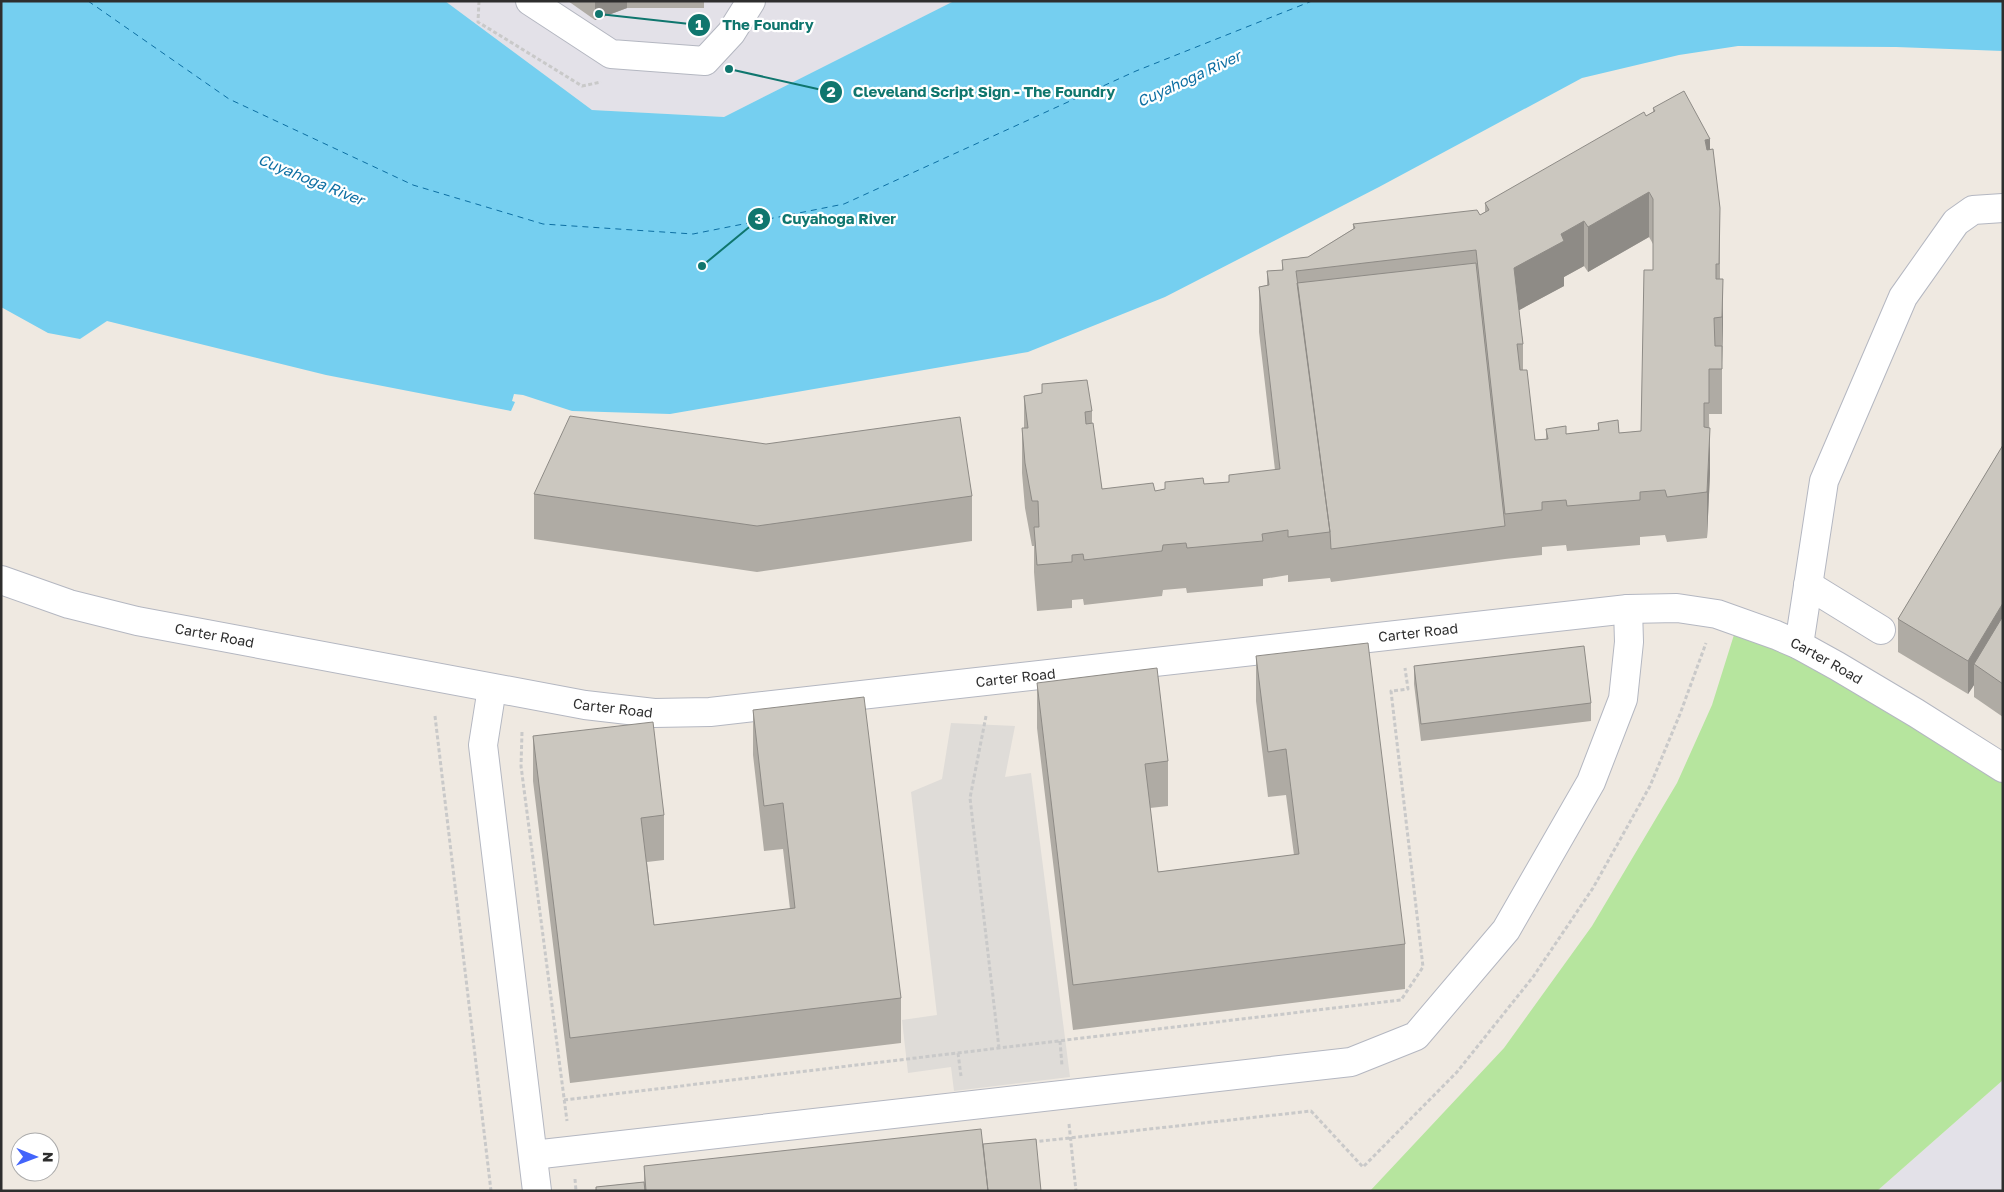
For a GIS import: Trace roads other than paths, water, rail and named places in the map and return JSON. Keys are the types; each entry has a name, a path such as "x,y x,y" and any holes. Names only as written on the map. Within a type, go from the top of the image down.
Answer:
{"street":[{"path":"530,1 611,54 705,61 731,33 751,1"},
{"path":"1799,645 1824,481 1903,297 1956,222 1973,210 2003,208"},
{"name":"Carter Road","path":"1,580 69,604 137,621 586,705 644,712 710,712 1628,609 1677,608 1717,614 1759,628 1799,645 1916,713 2003,768"},
{"path":"1808,585 1881,630"},
{"path":"533,1155 1351,1062 1416,1036 1506,930 1591,782 1623,700 1630,642 1628,609"},
{"path":"492,688 483,745 537,1191"}],"water":[{"path":"1,1 445,1 592,110 724,117 954,1 2003,1 2003,51 1896,47 1738,46 1679,55 1582,78 1379,187 1165,297 1028,352 670,414 572,411 523,395 514,394 512,401 515,402 511,411 326,375 107,321 80,339 48,333 1,307"}],"place":[{"name":"The Foundry","path":"599,14"},
{"name":"Cleveland Script Sign - The Foundry","path":"729,69"},
{"name":"Cuyahoga River","path":"702,266"}]}
